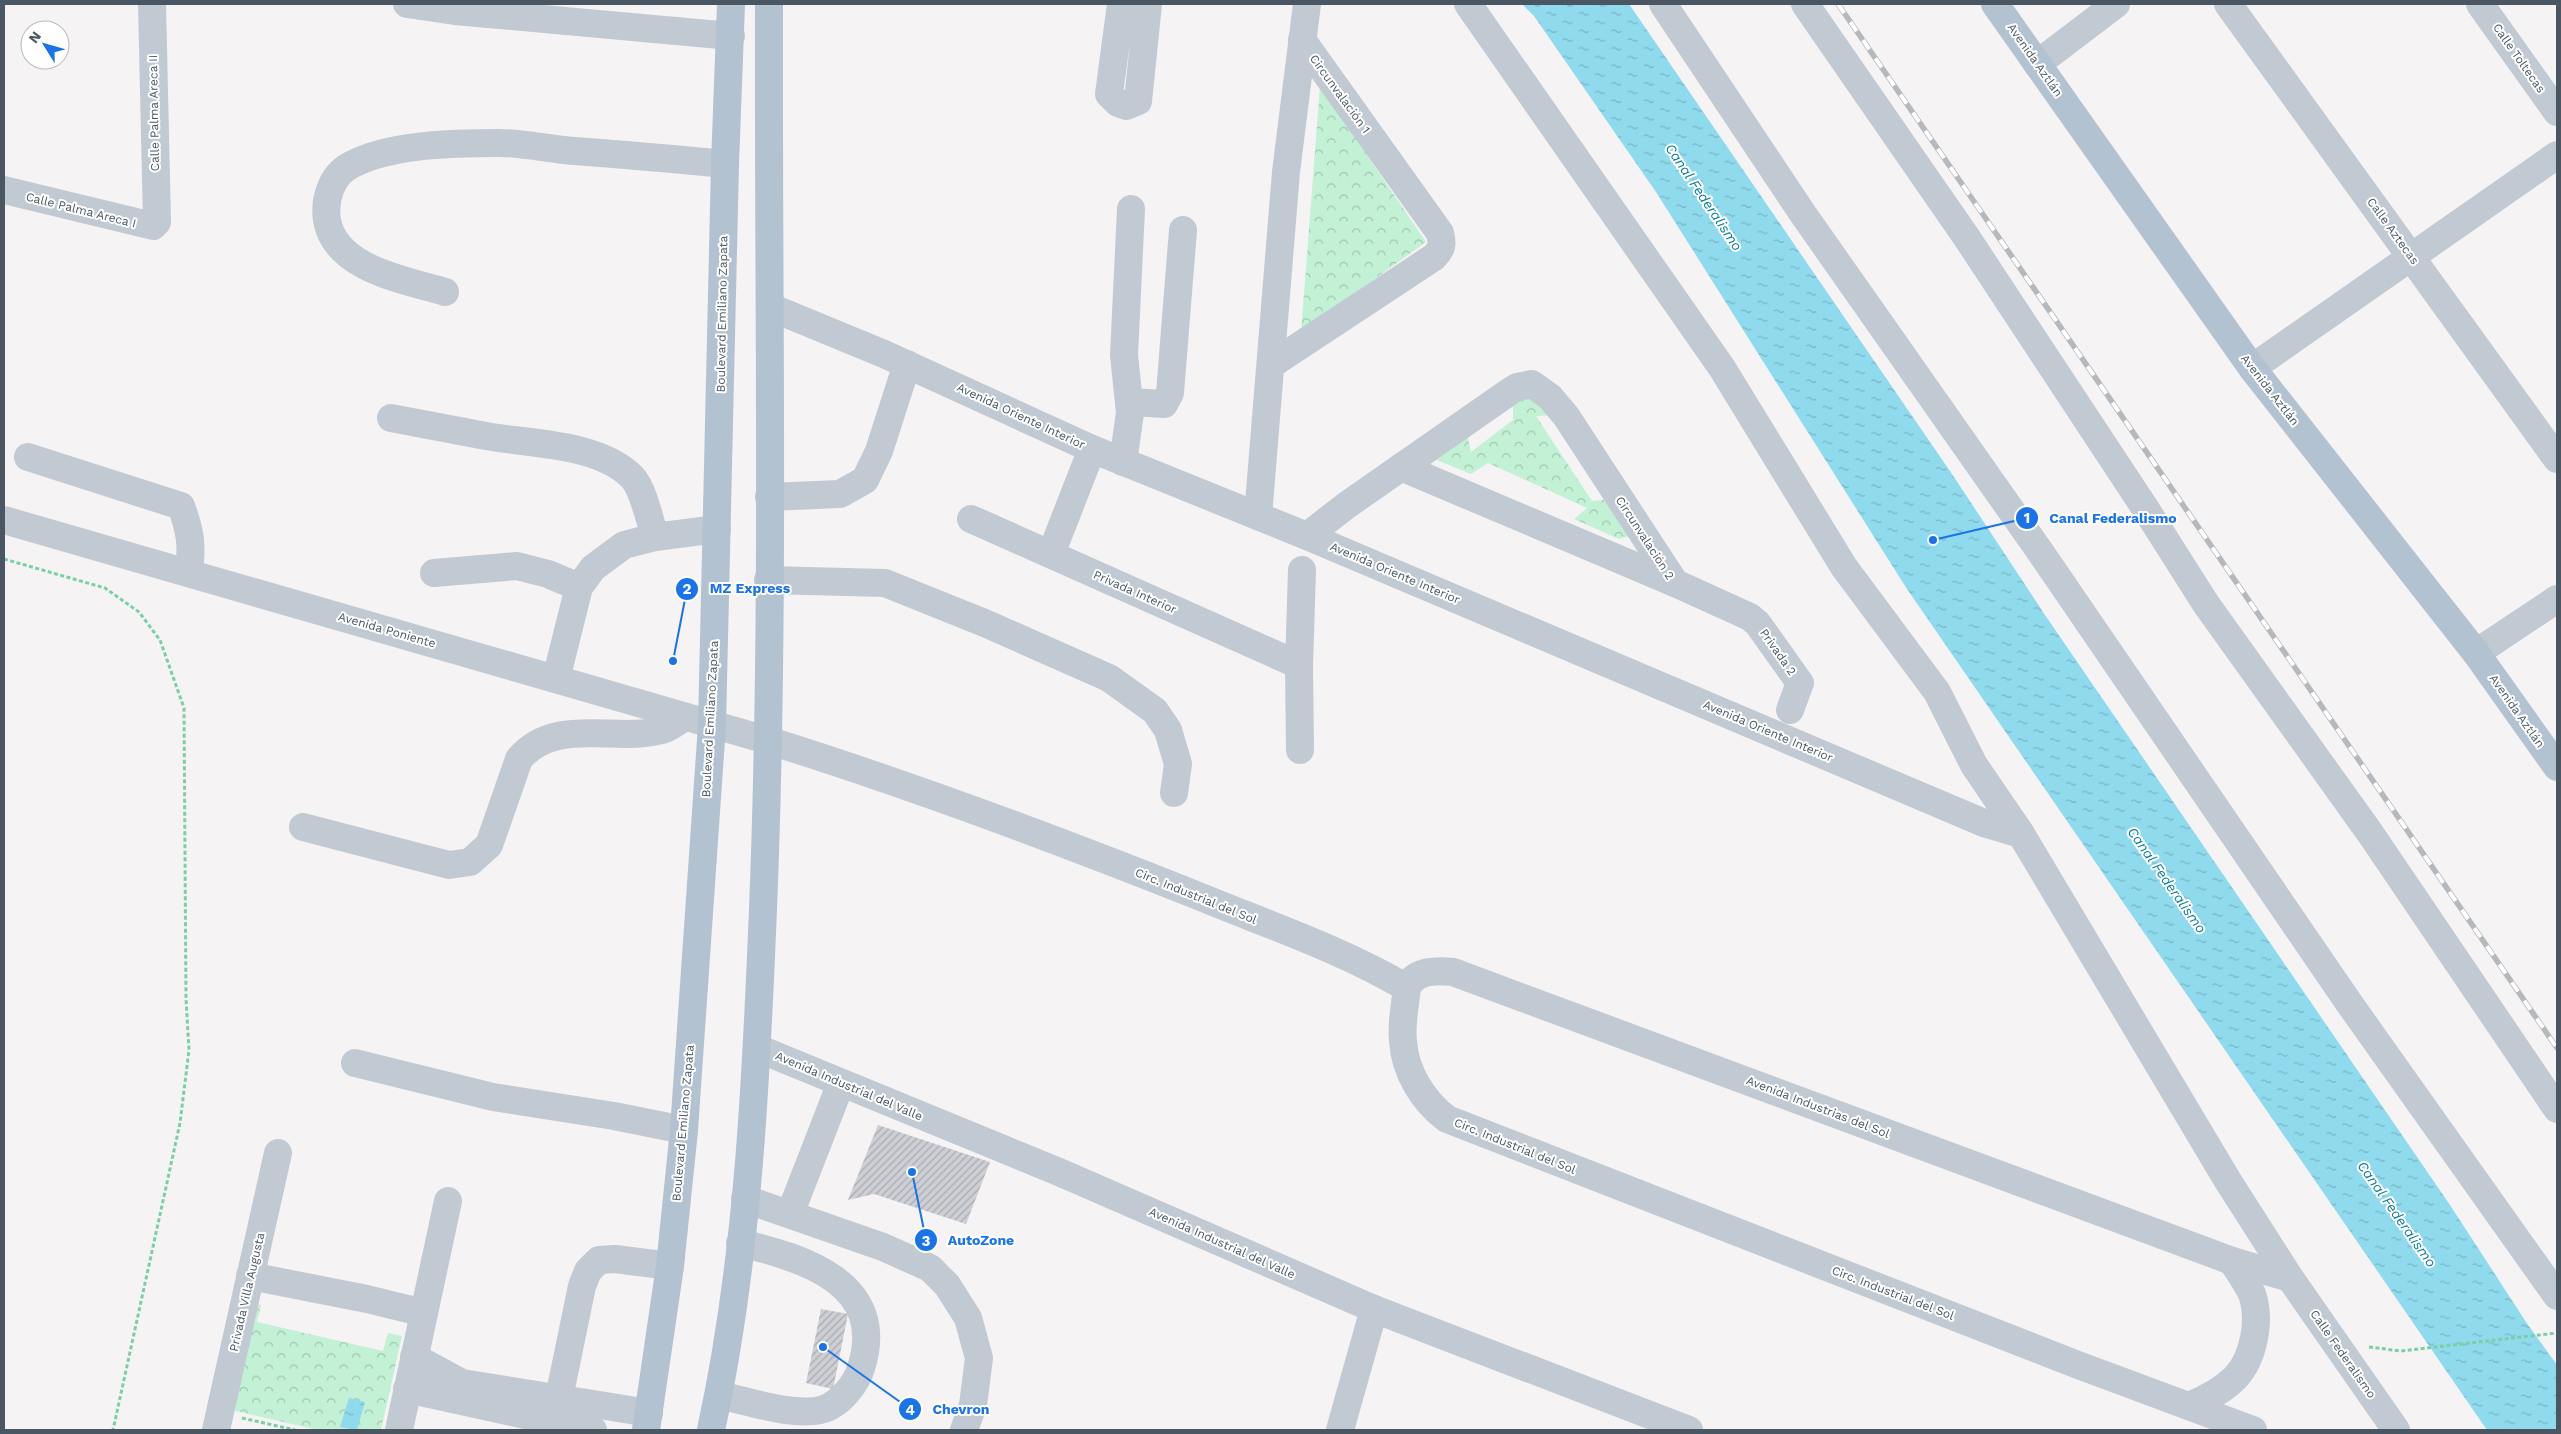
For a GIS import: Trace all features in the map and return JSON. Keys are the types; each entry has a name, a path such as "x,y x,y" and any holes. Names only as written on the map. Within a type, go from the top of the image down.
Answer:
{"main road":[{"name":"Boulevard Emiliano Zapata","path":"647,1422 670,1266 684,1130 712,724 725,164 731,4"},
{"path":"711,1430 719,1395 745,1199 757,1048 770,741 768,580 770,4"},
{"name":"Avenida Aztlán","path":"1995,4 2252,368 2476,653 2557,767"}],"street":[{"name":"Calle Palma Areca II","path":"152,4 157,222"},
{"path":"407,4 455,11 731,36"},
{"path":"1121,4 1109,94 1112,99 1126,106 1134,105 1138,101 1148,4"},
{"path":"1302,40 1307,4"},
{"name":"Calle Federalismo","path":"1468,4 1722,368 1844,566 1937,692 1974,765 2021,834 2228,1181 2290,1278 2396,1430"},
{"path":"1663,4 1803,214 2045,558 2348,1003 2557,1296"},
{"path":"1805,4 1967,238 2147,511 2211,612 2370,833 2557,1109"},
{"path":"2037,64 2116,4"},
{"name":"Calle Aztecas","path":"2228,4 2557,459"},
{"name":"Calle Toltecas","path":"2480,4 2557,112"},
{"name":"Circunvalación 1","path":"1272,364 1434,257 1441,249 1442,242 1440,233 1302,40"},
{"name":"Circunvalación 1","path":"1258,516 1272,364 1286,172 1302,40"},
{"path":"445,292 354,261 341,250 329,232 325,208 332,183 349,166 375,155 427,146 500,143 725,164"},
{"path":"2252,368 2557,155"},
{"name":"Calle Palma Areca I","path":"4,190 148,226 153,226 157,222"},
{"path":"1124,462 1130,402 1124,355 1131,210"},
{"path":"1130,402 1164,404 1170,393 1182,230"},
{"name":"Avenida Oriente Interior","path":"770,307 907,364 1124,462 1307,536 1984,823 2021,834"},
{"path":"769,497 840,494 865,480 879,451 907,364"},
{"name":"Circunvalación 2","path":"1307,536 1509,392 1517,387 1532,384 1544,391 1566,416 1675,583"},
{"path":"392,418 565,448 597,456 633,478 646,508 655,537"},
{"path":"1051,554 1092,448"},
{"path":"28,457 181,506 191,532 192,546 189,573"},
{"name":"Circunvalación 2","path":"1401,468 1675,583"},
{"name":"Avenida Poniente","path":"4,520 770,741"},
{"name":"Privada Interior","path":"971,520 1299,665"},
{"path":"556,679 579,587 593,568 624,545 655,537 717,529"},
{"path":"434,573 518,566 548,574 579,587"},
{"path":"1300,750 1299,665 1302,570"},
{"path":"768,580 885,583 987,624 1109,678 1155,711 1168,730 1178,764 1174,793"},
{"name":"Privada 2","path":"1675,583 1750,618 1758,624 1800,683 1790,710"},
{"path":"2476,653 2557,599"},
{"path":"303,827 449,865 470,862 489,845 519,759 528,748 549,738 584,732 625,736 664,730 686,717"},
{"name":"Circ. Industrial del Sol","path":"770,741 881,776 1105,859 1351,958 1407,988 1403,1041 1407,1061 1422,1096 1447,1119 2253,1430"},
{"name":"Avenida Industrias del Sol","path":"1407,988 1409,982 1419,974 1440,970 1453,972 2232,1261 2290,1278"},
{"name":"Avenida Industrial del Valle","path":"757,1048 1060,1172 1374,1309 1689,1430"},
{"path":"355,1063 493,1097 614,1116 684,1130"},
{"path":"790,1214 841,1083"},
{"name":"Privada Villa Augusta","path":"218,1422 278,1153"},
{"path":"745,1199 911,1259 930,1268 947,1285 968,1318 979,1358 973,1405 964,1430"},
{"path":"398,1430 448,1201"},
{"path":"719,1395 801,1412 824,1409 838,1401 848,1391 859,1374 866,1347 865,1317 850,1294 829,1274 780,1253 740,1243"},
{"path":"556,1410 582,1286 593,1265 599,1260 614,1259 670,1266"},
{"path":"2189,1406 2210,1397 2236,1376 2245,1362 2256,1334 2256,1313 2252,1295 2232,1261"},
{"path":"250,1276 367,1299 424,1313"},
{"path":"1340,1430 1374,1309"},
{"path":"414,1357 462,1383 556,1410 593,1430"},
{"path":"407,1389 647,1422"}],"path":[{"path":"4,559 106,588 139,612 160,640 184,708 186,1000 189,1050 180,1123 113,1430"},
{"path":"2401,1351 2557,1334"},
{"path":"218,1422 295,1430"}],"green space":[{"path":"1320,86 1426,242 1301,332"},
{"path":"1533,386 1554,415 1536,416 1592,501 1612,499 1629,536 1619,539 1574,519 1587,508 1488,463 1471,474 1432,458 1467,434 1471,452 1513,420 1513,402"},
{"path":"252,1303 261,1305 257,1322 383,1351 388,1333 402,1336 381,1430 318,1430 227,1409"}],"water":[{"path":"1522,4 1629,4 1954,477 2045,615 2450,1205 2526,1322 2557,1365 2557,1430 2487,1430 1907,589 1656,192 1534,16"},
{"path":"349,1398 365,1402 357,1430 340,1427"}],"building":[{"path":"878,1125 990,1162 966,1224 874,1194 848,1200"},
{"path":"821,1309 848,1314 833,1389 806,1383"}],"railway":[{"path":"1838,4 2557,1048"}],"place":[{"name":"Canal Federalismo","path":"1933,540"},
{"name":"MZ Express","path":"673,661"},
{"name":"AutoZone","path":"912,1172"},
{"name":"Chevron","path":"823,1347"}]}
